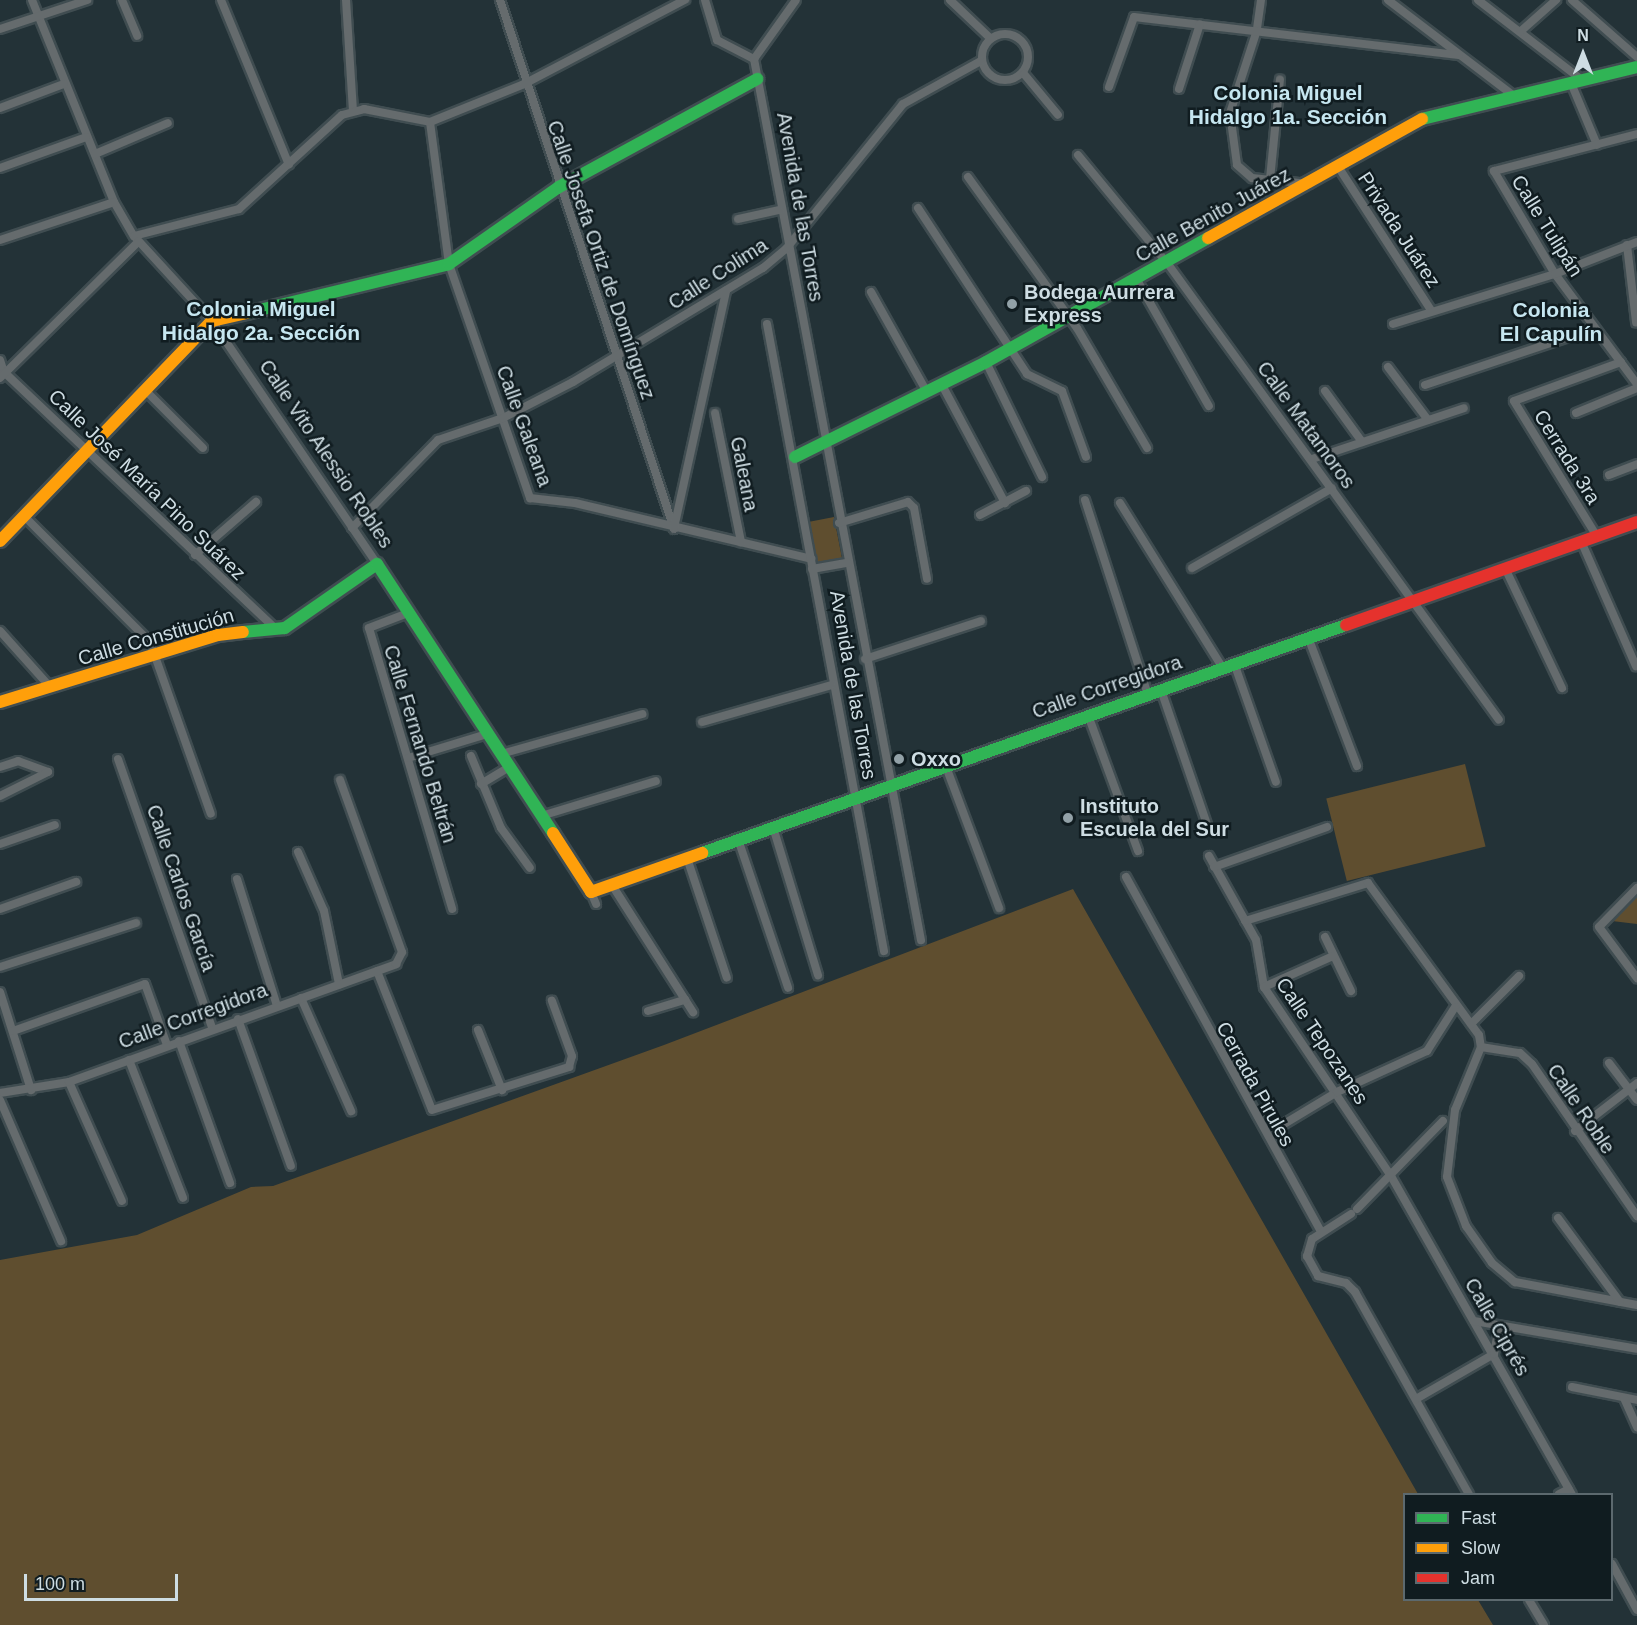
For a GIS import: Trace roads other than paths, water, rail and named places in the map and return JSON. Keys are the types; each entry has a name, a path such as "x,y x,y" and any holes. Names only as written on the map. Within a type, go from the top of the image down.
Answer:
{"street":[{"name":"Calle Vito Alessio Robles","path":"32,0 64,84 114,202 136,239 212,321 377,564 591,892"},
{"path":"0,29 87,0"},
{"path":"122,0 137,36"},
{"path":"221,0 289,165"},
{"path":"346,0 353,110"},
{"name":"Calle Josefa Ortiz de Domínguez","path":"500,0 524,84 674,529"},
{"path":"2,375 136,239 239,208 353,110 430,122 524,84 685,0"},
{"path":"705,0 717,40 754,59 796,0"},
{"path":"950,0 990,38 1007,37 1026,47 1031,60 1024,74"},
{"path":"1261,0 1257,30 1230,113 1230,136 1244,174 1310,184"},
{"path":"1388,0 1514,96"},
{"path":"1478,0 1521,31 1577,82 1597,145 1637,134"},
{"path":"1521,31 1556,0"},
{"path":"1572,0 1637,57"},
{"path":"1108,87 1134,17 1459,55"},
{"path":"1179,89 1200,24"},
{"path":"990,38 981,61 994,74 1024,74"},
{"name":"Avenida de las Torres","path":"754,59 786,249 921,940"},
{"name":"Calle Colima","path":"352,528 438,440 503,418 617,357 726,291 786,249 903,104 981,61"},
{"name":"Calle Benito Juárez","path":"826,445 1168,264 1422,119 1637,67"},
{"path":"1024,74 1058,115"},
{"path":"1270,179 1280,79"},
{"path":"0,541 89,453 212,321 449,264 559,187 757,80"},
{"path":"0,108 64,84"},
{"name":"Calle Galeana","path":"430,122 449,264 530,498 575,503 674,529 741,542 812,564"},
{"path":"95,154 168,123"},
{"path":"0,168 86,136"},
{"name":"Calle Tulipán","path":"1597,145 1494,171 1555,274 1637,384"},
{"name":"Calle Matamoros","path":"1078,155 1168,264 1312,459 1499,720"},
{"name":"Privada Juárez","path":"1339,168 1431,310"},
{"path":"968,177 1070,317 1147,448"},
{"path":"0,240 114,202"},
{"path":"918,208 1030,377 1062,391 1086,457"},
{"path":"738,219 779,210"},
{"path":"1393,324 1431,310 1555,274 1637,242"},
{"path":"1627,245 1636,322"},
{"path":"1137,280 1209,406"},
{"path":"674,529 726,291"},
{"path":"871,292 927,392"},
{"name":"Avenida de las Torres","path":"767,324 795,457 832,685 884,951"},
{"path":"1425,385 1595,328"},
{"name":"Calle José María Pino Suárez","path":"0,360 2,375 89,453 276,630"},
{"path":"986,362 1042,477"},
{"name":"Cerrada 3ra","path":"1596,535 1514,401 1621,362"},
{"path":"1388,367 1428,420"},
{"path":"942,384 1005,503"},
{"path":"1576,414 1637,388"},
{"path":"1325,391 1362,442"},
{"path":"147,392 203,448"},
{"path":"1312,459 1464,408"},
{"name":"Galeana","path":"715,413 741,542"},
{"path":"795,457 826,445"},
{"path":"1609,475 1637,464"},
{"path":"1192,568 1332,488"},
{"path":"980,515 1026,491"},
{"path":"1085,500 1148,695"},
{"path":"195,555 256,502"},
{"path":"839,523 908,502 914,508 927,579"},
{"path":"1120,503 1228,665 1276,782"},
{"path":"24,516 147,639 211,814"},
{"name":"Calle Corregidora","path":"591,892 945,764 1148,695 1637,522"},
{"path":"1581,541 1636,666"},
{"path":"812,564 847,563"},
{"name":"Calle Constitución","path":"0,702 218,635 276,630 377,564"},
{"path":"1505,568 1562,688"},
{"name":"Calle Fernando Beltrán","path":"408,613 369,628 452,909"},
{"path":"865,659 981,621"},
{"path":"0,631 51,688"},
{"path":"1308,637 1357,766"},
{"path":"702,722 832,685"},
{"path":"1161,690 1207,824"},
{"path":"501,754 642,714"},
{"path":"1088,715 1138,851"},
{"path":"408,758 488,734"},
{"path":"471,756 501,828 530,868"},
{"name":"Calle Carlos García","path":"118,759 212,1028"},
{"path":"0,767 18,761 48,772 0,796"},
{"path":"945,764 999,908"},
{"path":"481,784 509,767"},
{"name":"Calle Corregidora","path":"0,1093 31,1090 69,1082 212,1028 396,964 402,952 340,780"},
{"path":"541,816 656,781"},
{"path":"0,844 55,825"},
{"path":"773,827 818,975"},
{"path":"1214,867 1327,827"},
{"path":"738,839 788,988"},
{"path":"298,852 324,911 339,984"},
{"name":"Calle Tepozanes","path":"1209,855 1256,940 1264,987 1337,1092 1391,1176"},
{"path":"687,858 727,978"},
{"name":"Cerrada Pirules","path":"1126,877 1321,1232"},
{"path":"237,879 277,1006"},
{"path":"0,909 76,882"},
{"path":"1245,921 1368,883 1455,1007 1471,1024 1481,1047 1455,1110 1448,1164 1451,1194 1466,1226 1492,1263 1515,1282 1637,1305"},
{"path":"612,885 693,1012"},
{"path":"1637,888 1599,927 1637,978"},
{"path":"591,892 596,904"},
{"path":"0,967 136,923"},
{"path":"1325,937 1351,991"},
{"path":"1264,987 1333,956"},
{"path":"377,971 432,1110 502,1090 569,1066 572,1056 552,1001"},
{"path":"1471,1024 1519,976"},
{"path":"13,1031 145,984 167,1045"},
{"path":"0,992 31,1090"},
{"path":"301,998 351,1111"},
{"path":"648,1011 685,1000"},
{"path":"1284,1124 1337,1092 1427,1051 1455,1007"},
{"path":"238,1019 291,1166"},
{"path":"478,1030 502,1090"},
{"path":"179,1041 230,1183"},
{"name":"Calle Roble","path":"1481,1047 1520,1053 1637,1216"},
{"path":"129,1060 183,1198"},
{"path":"1609,1063 1637,1100"},
{"path":"69,1082 122,1201"},
{"path":"1575,1131 1637,1083"},
{"path":"0,1100 61,1241"},
{"path":"1443,1120 1354,1212 1321,1232 1306,1246 1312,1267 1318,1276 1346,1283 1469,1493"},
{"name":"Calle Ciprés","path":"1391,1176 1571,1492"},
{"path":"1558,1218 1620,1302"},
{"path":"1474,1321 1637,1349"},
{"path":"1416,1399 1494,1354 1498,1325"},
{"path":"1572,1388 1637,1400"},
{"path":"1624,1398 1637,1426"},
{"path":"1613,1568 1637,1610"},
{"path":"1530,1601 1544,1625"}],"place":[{"name":"Bodega Aurrera Express","path":"1012,304"},
{"name":"Oxxo","path":"899,759"},
{"name":"Instituto Escuela del Sur","path":"1068,818"}],"district":[{"name":"Colonia Miguel Hidalgo 1a. Sección","path":"1288,105"},
{"name":"Colonia Miguel Hidalgo 2a. Sección","path":"261,321"},
{"name":"Colonia El Capulín","path":"1551,322"}]}
